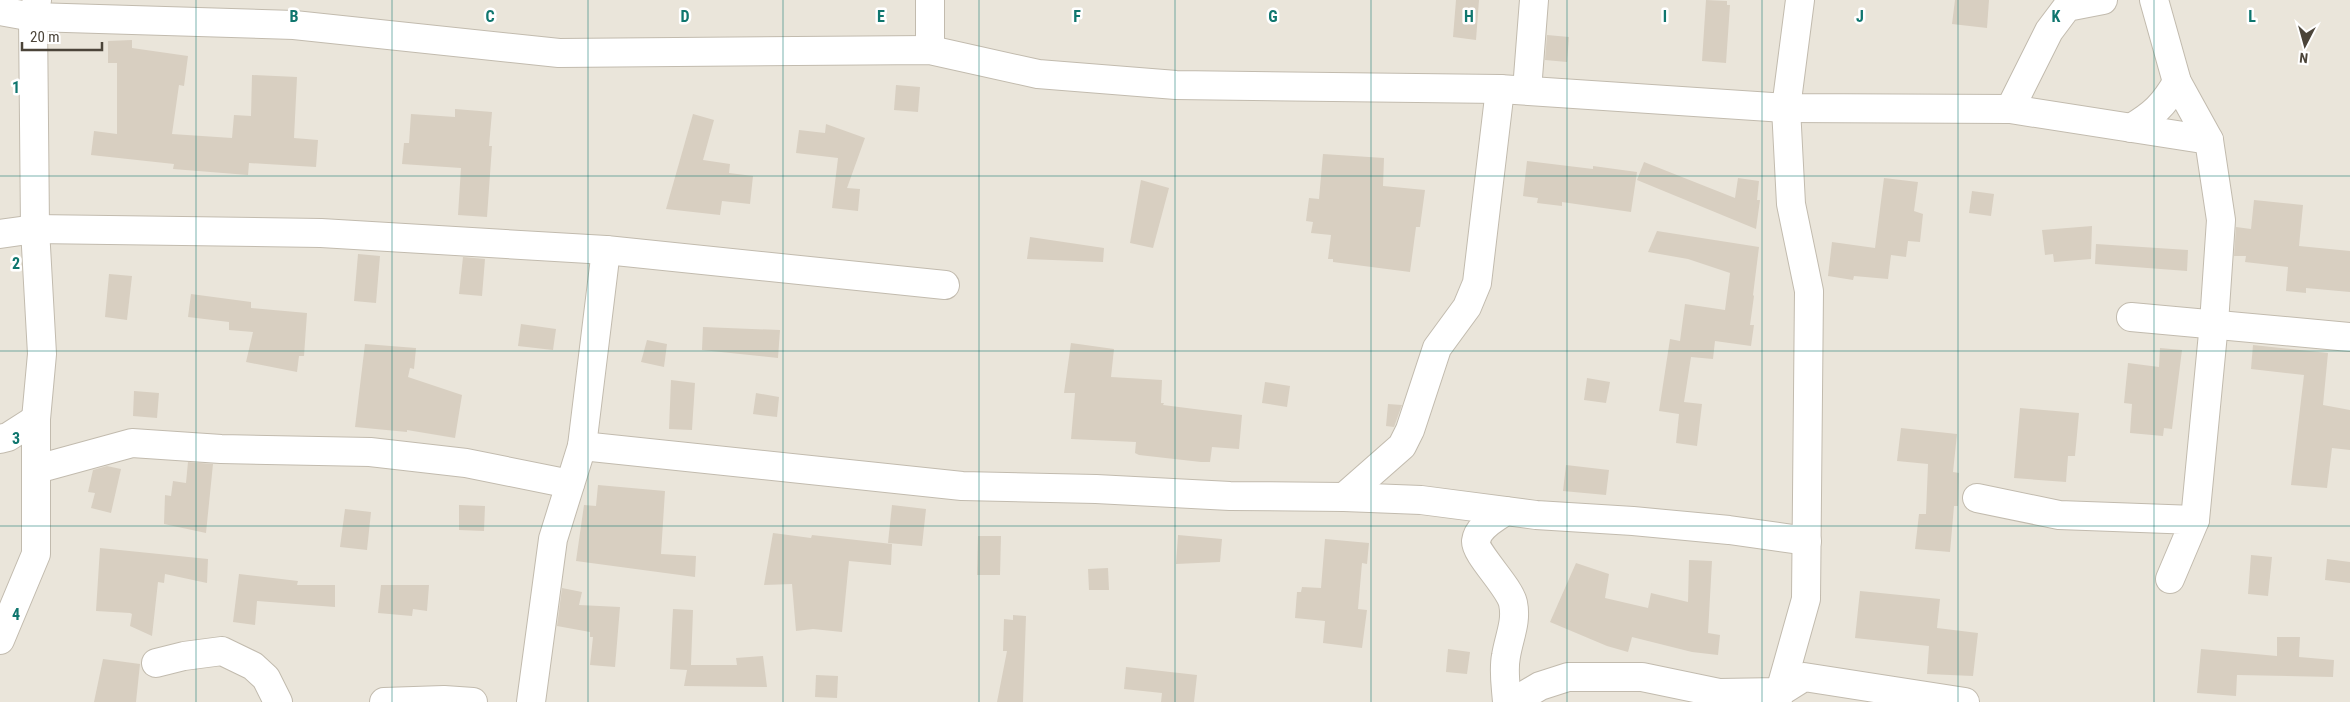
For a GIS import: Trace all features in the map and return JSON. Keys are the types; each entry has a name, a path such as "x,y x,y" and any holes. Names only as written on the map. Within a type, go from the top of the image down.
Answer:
{"street":[{"path":"930,0 930,50"},
{"path":"1527,90 1534,0"},
{"path":"1778,697 1806,599 1809,291 1791,204 1786,108 1800,0"},
{"path":"2010,110 2049,31 2067,7 2103,0"},
{"path":"2154,0 2177,82 2209,140 2221,220 2214,323 2195,520 2170,579"},
{"path":"0,640 36,554 36,419 42,354 35,229 35,9"},
{"path":"0,11 35,9 294,25 559,53 930,50 1038,74 1176,85 1500,89 1786,108 2010,110 2209,140"},
{"path":"2132,128 2151,116 2167,101 2177,82"},
{"path":"1344,497 1402,446 1410,430 1437,348 1466,307 1477,283 1500,89"},
{"path":"0,234 35,229 320,233 606,250 945,285"},
{"path":"531,702 553,539 582,446 606,250"},
{"path":"2131,317 2214,323 2350,337"},
{"path":"0,439 8,437 36,419"},
{"path":"37,469 132,444 221,449 370,452 466,463 570,484"},
{"path":"582,446 962,486 1096,489 1230,496 1421,500 1505,511 1729,530 1807,541"},
{"path":"1977,498 2060,515 2195,520"},
{"path":"1505,511 1484,526 1476,540 1477,549 1496,574 1513,602 1515,625 1506,657 1507,702"},
{"path":"156,664 184,656 222,651 253,666 266,678 278,702"},
{"path":"1512,702 1540,686 1568,677 1642,677 1719,693 1778,697 1804,677 1965,702"},
{"path":"384,702 444,700 473,702"}],"shaded area":[{"path":"0,0 2350,0 2350,702 0,702"}],"building":[{"path":"1456,0 1479,0 1476,40 1453,37"},
{"path":"1706,0 1727,1 1727,5 1730,5 1726,63 1702,61"},
{"path":"1955,0 1989,0 1987,28 1952,24"},
{"path":"1547,35 1569,37 1567,62 1545,60"},
{"path":"132,40 132,48 188,56 184,86 179,85 172,134 232,138 234,115 251,116 252,75 297,77 294,138 318,140 316,167 249,163 248,175 173,169 174,164 91,155 94,131 117,134 117,63 108,63 108,41"},
{"path":"896,85 920,87 918,112 894,110"},
{"path":"455,109 492,112 489,146 492,146 487,217 458,215 461,168 402,164 404,143 409,143 411,114 455,117"},
{"path":"693,114 714,120 703,160 730,164 729,173 753,176 750,204 722,201 720,215 666,209"},
{"path":"826,124 865,138 847,188 860,189 858,211 832,208 838,158 796,153 799,130 825,133"},
{"path":"1323,154 1384,158 1383,186 1425,190 1420,227 1416,227 1410,272 1333,262 1333,259 1328,259 1331,235 1311,233 1313,222 1306,221 1309,198 1319,199"},
{"path":"1527,161 1593,169 1593,166 1637,172 1631,212 1562,202 1562,206 1537,203 1538,198 1523,196"},
{"path":"1644,162 1735,198 1738,178 1759,181 1757,200 1760,200 1756,229 1637,180"},
{"path":"1884,178 1918,182 1914,211 1923,214 1920,242 1908,241 1906,257 1891,255 1888,279 1854,276 1853,280 1828,276 1832,242 1875,248"},
{"path":"1141,180 1169,188 1153,248 1130,243"},
{"path":"1972,191 1994,194 1991,216 1969,213"},
{"path":"2254,200 2303,205 2299,246 2350,251 2350,292 2306,288 2306,293 2286,291 2288,267 2245,262 2246,256 2234,256 2236,227 2251,229"},
{"path":"2092,226 2091,259 2054,262 2053,254 2045,255 2042,230"},
{"path":"1657,231 1759,247 1750,325 1754,325 1751,346 1715,341 1713,359 1691,357 1684,402 1702,404 1697,446 1676,443 1679,414 1659,411 1670,339 1680,341 1685,304 1725,310 1730,273 1688,259 1648,252"},
{"path":"1030,237 1104,248 1103,262 1027,259"},
{"path":"2096,244 2188,250 2187,271 2095,264"},
{"path":"358,254 380,256 376,303 354,301"},
{"path":"463,257 485,259 482,296 459,294"},
{"path":"109,274 132,276 127,320 105,317"},
{"path":"191,294 251,302 251,308 307,313 304,356 299,356 297,372 246,362 253,332 229,330 229,322 188,317"},
{"path":"521,324 556,329 553,350 518,346"},
{"path":"703,327 780,330 778,358 702,350"},
{"path":"647,340 667,344 664,367 641,362"},
{"path":"1071,343 1114,349 1111,377 1162,380 1161,403 1164,403 1163,405 1242,415 1239,449 1212,447 1210,462 1201,462 1139,455 1135,453 1136,442 1071,439 1075,393 1064,393"},
{"path":"365,344 416,348 414,369 410,368 408,377 462,395 455,438 407,430 407,432 355,427"},
{"path":"2253,345 2328,353 2323,405 2350,410 2350,450 2332,448 2327,488 2291,485 2304,375 2251,369"},
{"path":"2160,348 2182,350 2172,429 2164,428 2163,436 2130,433 2132,404 2124,403 2128,363 2159,367"},
{"path":"1587,378 1610,382 1606,403 1584,400"},
{"path":"671,380 695,383 692,430 669,429"},
{"path":"1265,382 1290,386 1287,407 1262,403"},
{"path":"134,391 159,393 157,418 133,416"},
{"path":"756,393 779,397 777,417 753,414"},
{"path":"1388,404 1402,405 1394,427 1386,426"},
{"path":"2020,408 2079,413 2075,456 2068,456 2066,482 2014,478"},
{"path":"1901,428 1957,434 1953,472 1959,473 1958,506 1954,506 1950,552 1915,549 1919,514 1926,514 1928,464 1897,461"},
{"path":"188,462 213,464 206,533 164,524 165,495 171,496 173,481 186,483"},
{"path":"1566,465 1609,470 1606,495 1563,491"},
{"path":"107,466 121,469 111,513 91,508 95,493 88,492 93,470"},
{"path":"598,485 665,491 661,554 696,556 695,577 576,561 584,505 596,506"},
{"path":"459,505 485,506 484,531 459,530"},
{"path":"892,505 926,509 922,546 888,543"},
{"path":"345,509 371,512 367,550 340,547"},
{"path":"773,533 811,538 812,535 892,544 891,565 849,561 842,632 813,629 796,631 792,584 764,585"},
{"path":"1178,535 1222,539 1220,562 1176,564"},
{"path":"978,536 1001,536 1000,575 977,575"},
{"path":"1325,539 1369,543 1367,564 1362,563 1358,609 1367,610 1362,648 1323,643 1325,621 1295,618 1297,592 1301,592 1302,587 1321,588"},
{"path":"100,548 208,559 207,583 165,574 164,583 158,582 152,636 130,626 132,614 130,613 96,611"},
{"path":"2251,555 2272,557 2268,596 2248,594"},
{"path":"2327,559 2350,562 2350,583 2325,580"},
{"path":"1689,560 1712,561 1708,633 1720,635 1718,655 1692,652 1632,637 1628,652 1607,646 1550,622 1576,563 1609,574 1605,598 1648,608 1651,593 1688,602"},
{"path":"1108,568 1109,590 1089,590 1088,569"},
{"path":"239,574 298,581 297,585 335,585 335,607 257,601 255,625 233,622"},
{"path":"381,585 429,585 427,611 413,609 412,616 378,613"},
{"path":"562,588 582,592 579,605 620,607 615,667 590,665 593,637 590,637 590,632 557,626"},
{"path":"1860,591 1940,599 1937,628 1978,633 1973,676 1927,674 1929,646 1855,638"},
{"path":"673,609 693,610 691,665 737,665 736,658 763,656 767,687 684,686 687,670 670,669"},
{"path":"1013,615 1026,616 1023,702 997,702 1007,651 1003,651 1004,619 1013,620"},
{"path":"2277,637 2300,637 2299,657 2334,660 2333,677 2237,675 2236,696 2197,693 2201,649 2277,656"},
{"path":"1448,649 1470,652 1467,674 1446,672"},
{"path":"103,659 140,664 136,702 94,702"},
{"path":"1126,667 1197,675 1194,702 1161,702 1162,693 1124,689"},
{"path":"816,675 838,676 837,698 815,697"}]}
